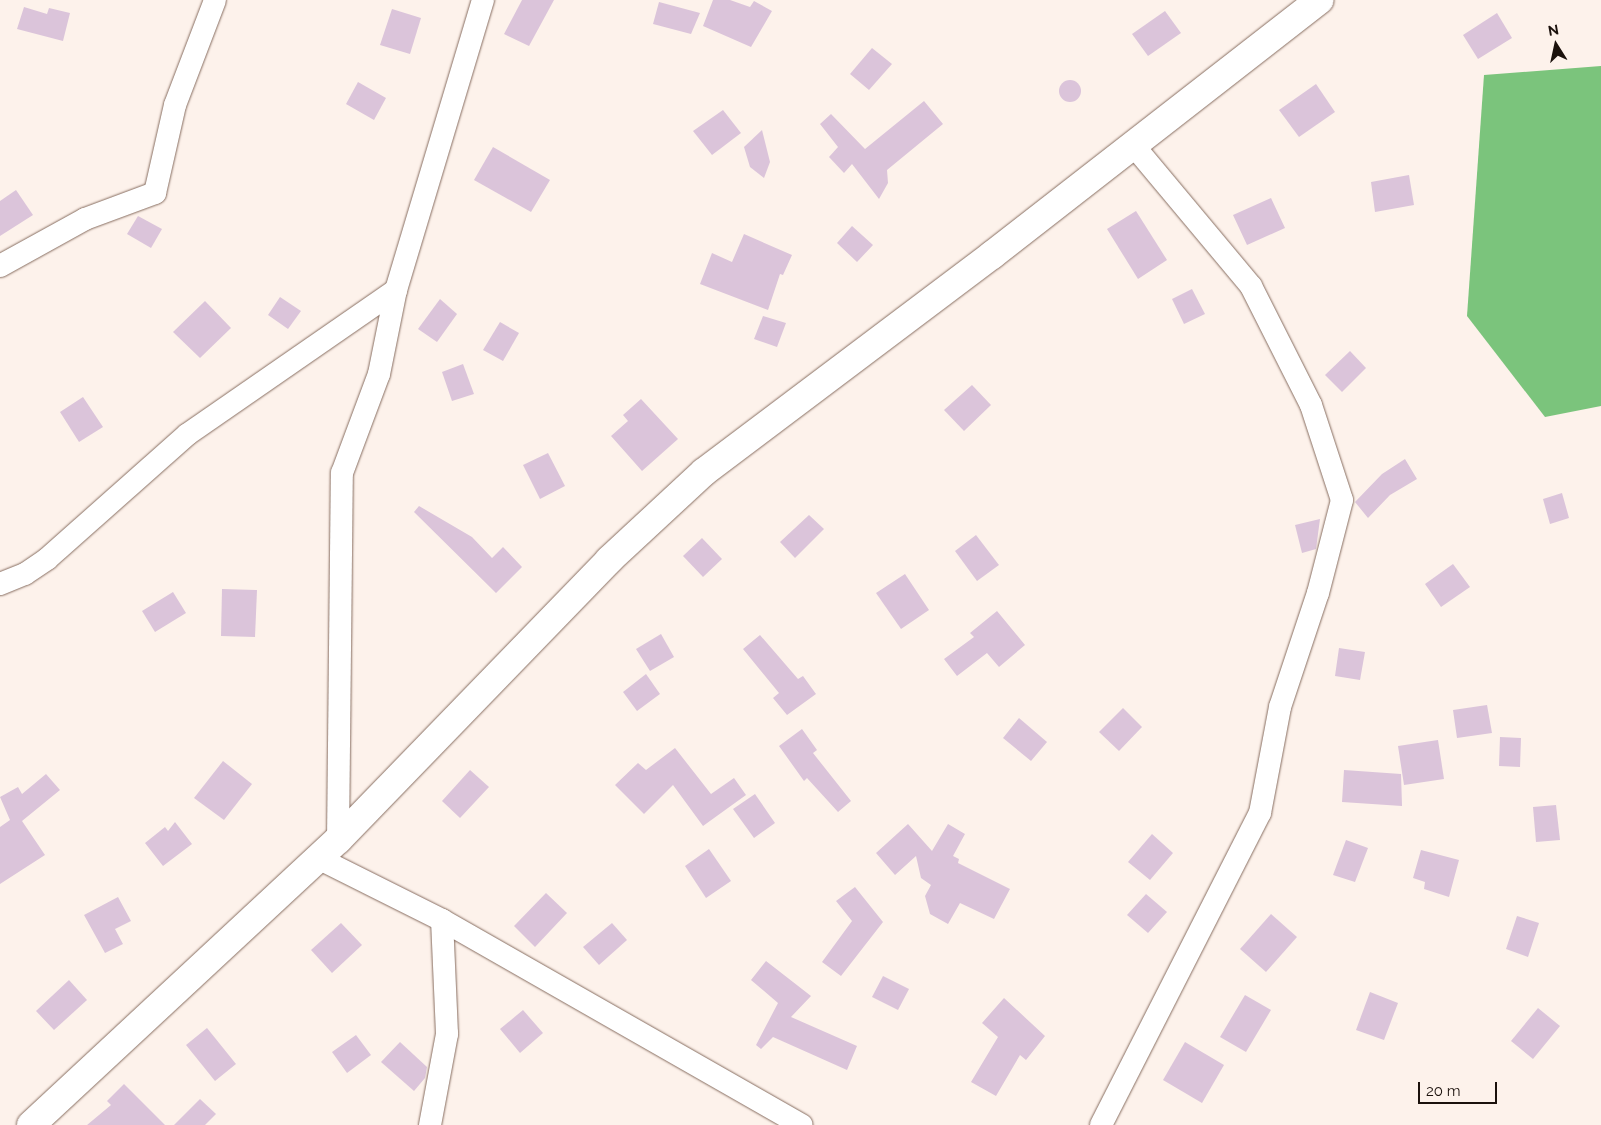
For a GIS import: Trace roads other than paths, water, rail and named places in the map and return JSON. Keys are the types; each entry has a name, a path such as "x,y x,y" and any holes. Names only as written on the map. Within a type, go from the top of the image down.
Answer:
{"street":[{"path":"0,266 85,219 155,193 174,105 215,0"},
{"path":"328,849 340,490 347,454 379,374 396,290 483,0"},
{"path":"31,1125 328,849 609,560 704,472 1320,0"},
{"path":"1101,1125 1260,813 1280,707 1318,593 1342,500 1310,405 1251,286 1133,145"},
{"path":"0,584 25,574 48,559 188,434 396,290"},
{"path":"328,849 442,920 802,1125"},
{"path":"430,1125 447,1034 442,920"}]}
